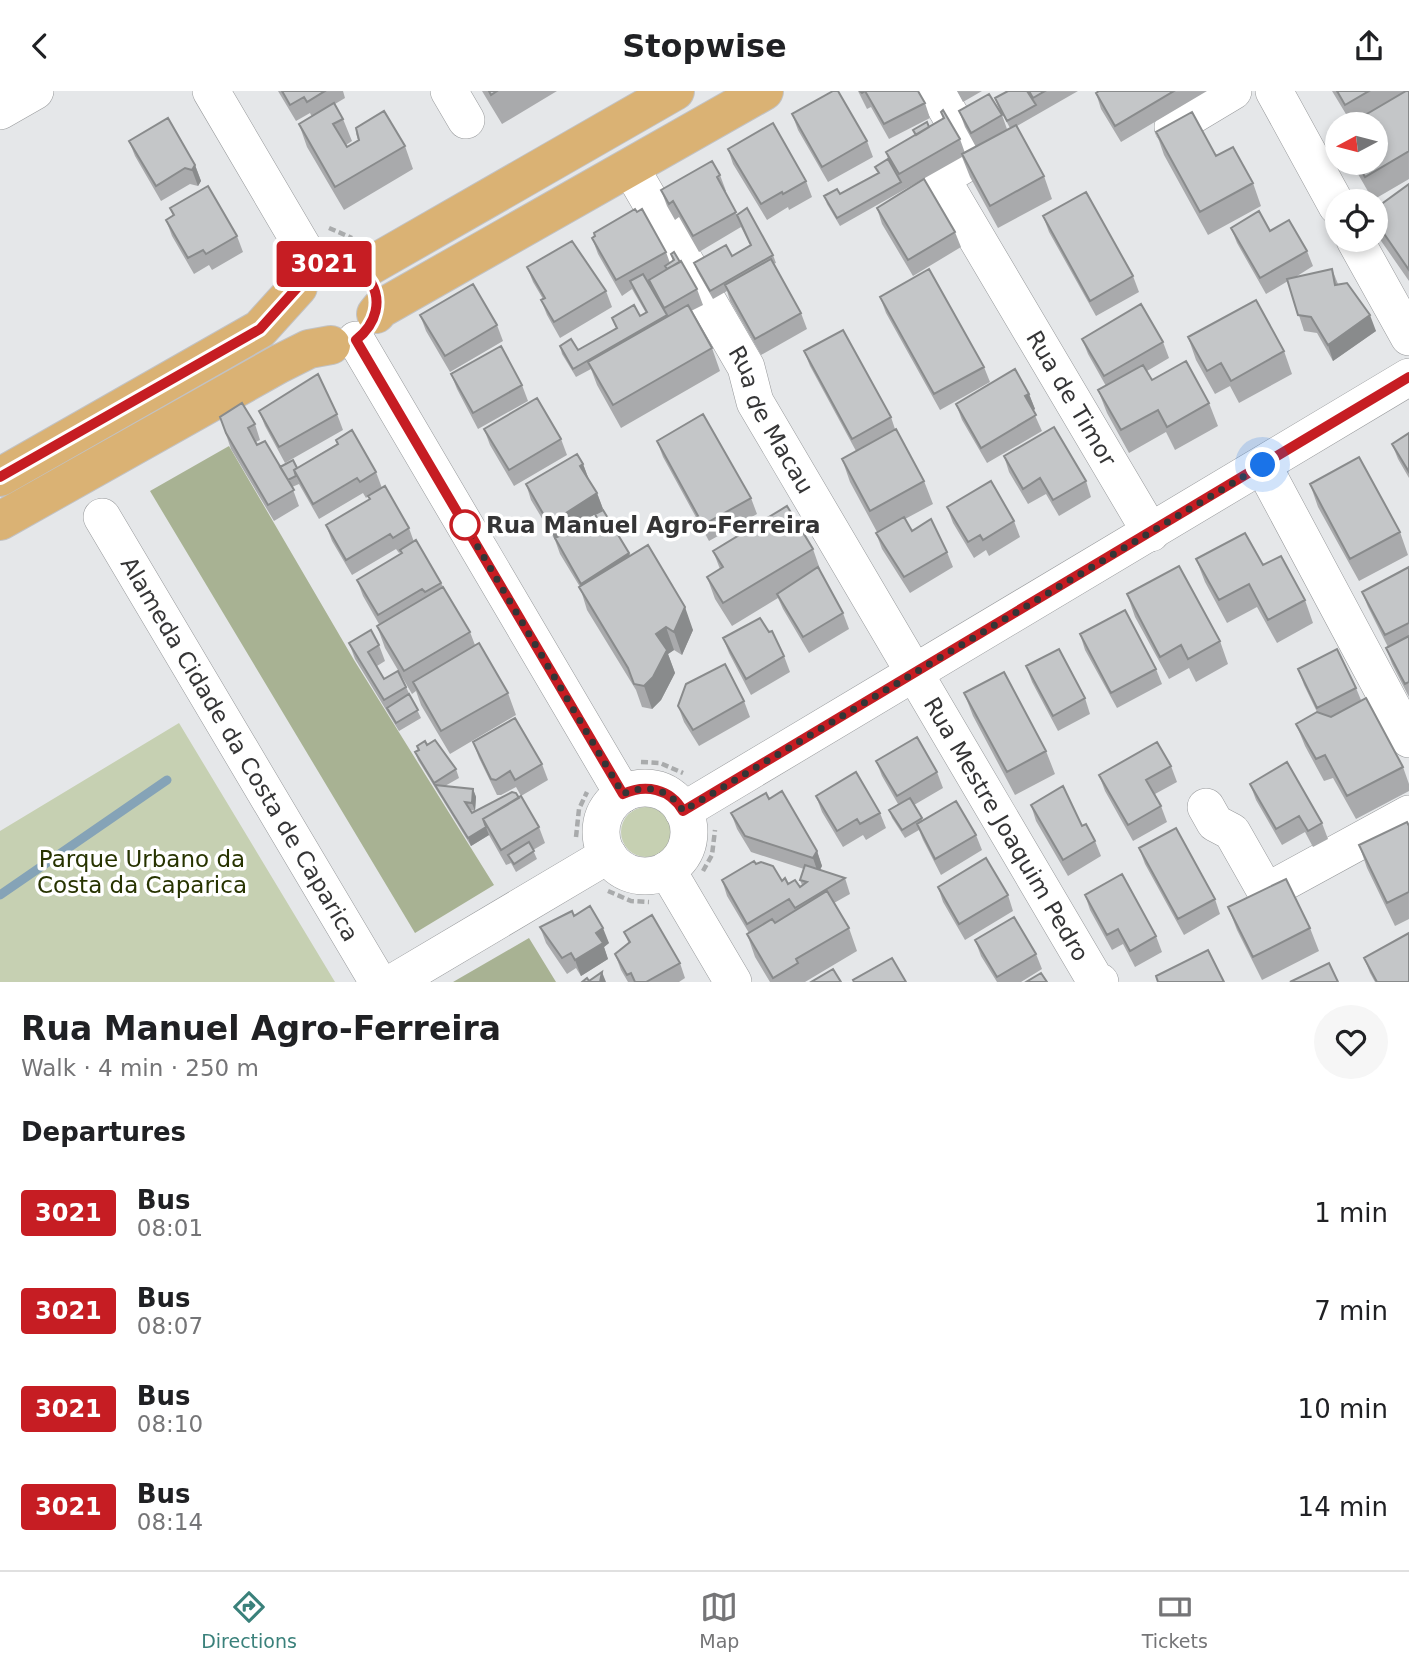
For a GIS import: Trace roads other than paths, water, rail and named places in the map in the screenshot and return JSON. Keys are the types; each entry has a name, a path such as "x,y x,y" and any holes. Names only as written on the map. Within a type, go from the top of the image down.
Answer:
{"main road":[{"path":"0,477 260,329 306,277 360,254 675,91"},
{"path":"0,521 279,364 309,349 354,333 380,309 764,91"},
{"path":"306,277 295,312 299,324 318,342 354,333 375,290 360,254"}],"street":[{"path":"0,111 35,91"},
{"path":"212,91 306,277"},
{"name":"Rua de Timor","path":"936,91 975,158 941,178 990,265 1151,533"},
{"path":"1173,127 1233,91"},
{"path":"1274,91 1328,189"},
{"name":"Rua de Macau","path":"631,167 746,367 755,402 914,674"},
{"path":"1362,252 1409,337"},
{"path":"354,333 615,781 633,789 654,789 695,804"},
{"path":"674,881 687,846 695,804 1409,377"},
{"path":"1263,465 1409,739"},
{"name":"Alameda Cidade da Costa de Caparica","path":"102,517 378,982"},
{"name":"Rua Mestre Joaquim Pedro","path":"914,674 1096,980 1100,982"},
{"path":"597,862 604,818 615,781"},
{"path":"1206,807 1215,823 1232,832 1266,892 1409,814"},
{"path":"394,982 597,862 617,866 636,875 657,874 674,881 733,982"}],"waterway":[{"path":"0,895 167,780"}],"place":[{"name":"Rua Manuel Agro-Ferreira","path":"465,525"}],"park label":[{"name":"Parque Urbano da Costa da Caparica","path":"142,872"}]}
